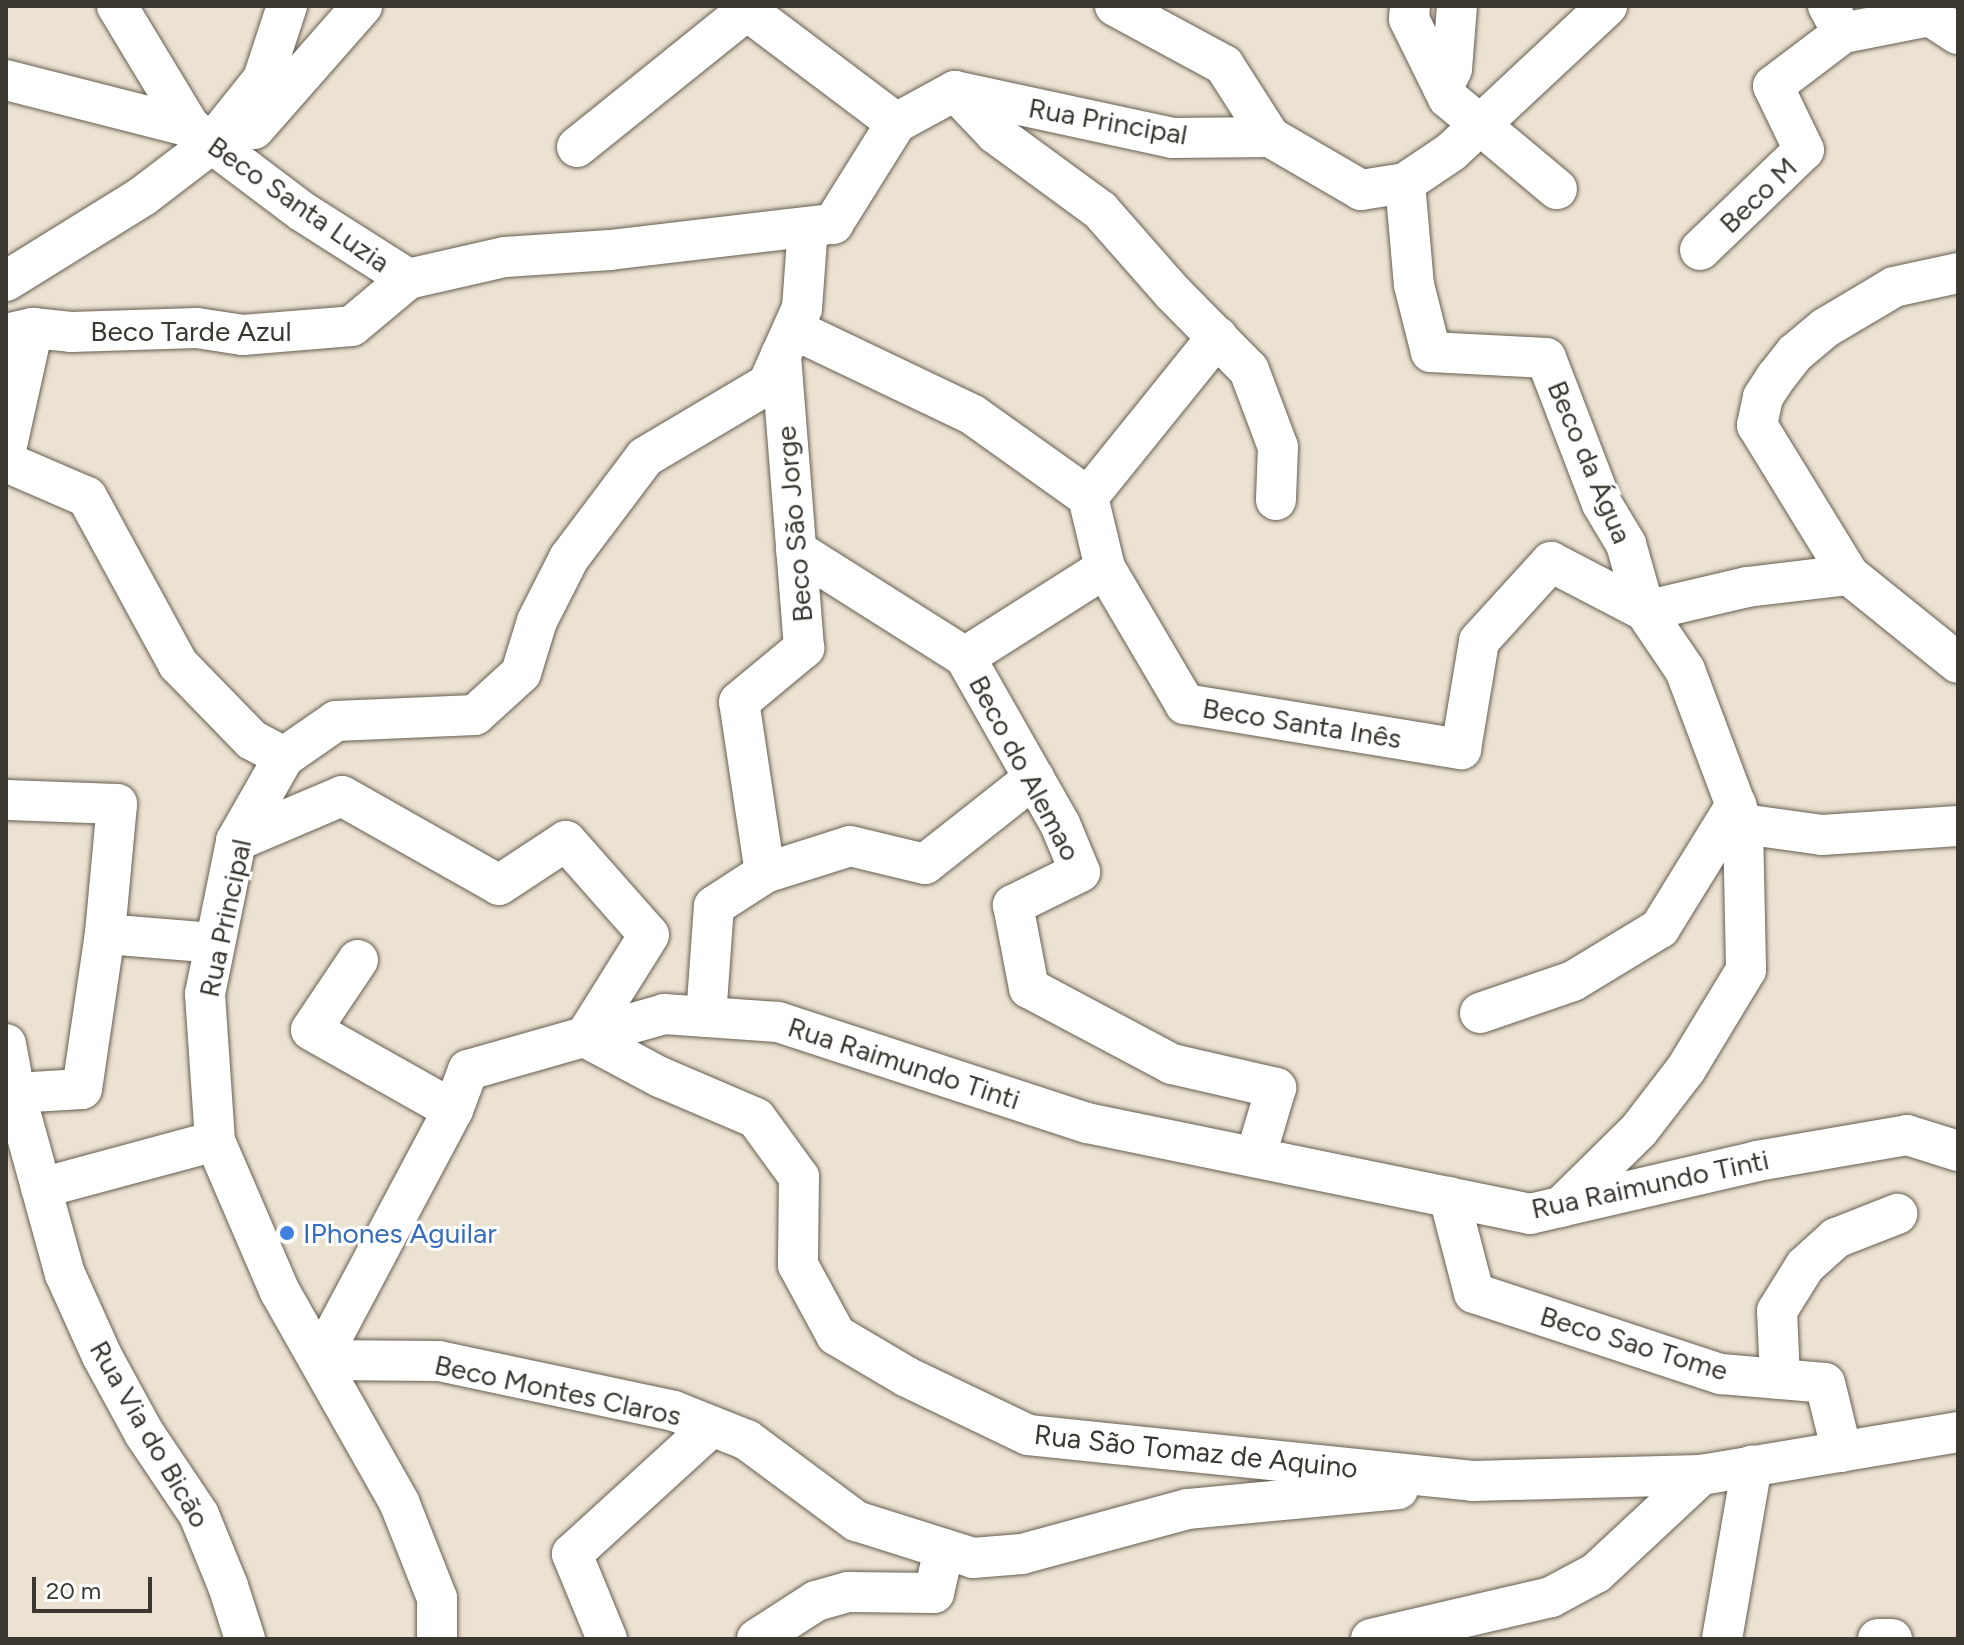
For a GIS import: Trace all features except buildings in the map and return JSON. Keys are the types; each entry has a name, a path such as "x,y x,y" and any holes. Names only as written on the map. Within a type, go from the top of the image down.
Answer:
{"street":[{"name":"Beco Santa Luzia","path":"117,6 210,143 303,212 408,279 505,257 610,250 820,225"},
{"path":"210,143 263,79 287,6"},
{"path":"6,281 143,196 210,143 362,6"},
{"path":"1115,6 1224,65 1270,137 1361,190 1405,183 1451,152 1607,6"},
{"path":"1410,6 1409,19 1448,98 1557,189"},
{"path":"1443,88 1452,69 1457,6"},
{"path":"577,147 743,9 896,123"},
{"path":"1835,19 1930,16 1958,34"},
{"name":"Beco M","path":"1700,250 1804,150 1773,86 1835,19"},
{"path":"6,80 210,143"},
{"path":"955,91 996,134 1100,210 1249,370 1278,447 1276,500"},
{"name":"Rua Principal","path":"320,1360 280,1292 215,1141 205,994 236,841 284,757 336,721 475,715 521,673 537,621 569,558 645,457 768,384 802,308 820,225 896,123 955,91 1172,138 1270,137"},
{"name":"Beco da Água","path":"1405,183 1414,285 1431,352 1546,358 1602,504 1626,544 1645,611"},
{"path":"1958,273 1894,287 1850,311 1795,353 1763,397 1757,425 1849,575 1958,663"},
{"name":"Beco Tarde Azul","path":"19,331 197,328 243,335 352,326 408,279"},
{"path":"6,450 19,331"},
{"path":"787,342 973,415 1088,497 1217,337"},
{"name":"Beco São Jorge","path":"765,873 739,702 804,648 796,550 787,342"},
{"path":"6,462 87,497 178,664 252,740 284,757"},
{"name":"Beco Santa Inês","path":"1088,497 1105,568 1185,704 1461,749 1479,641 1551,562 1645,611"},
{"name":"Beco do Alemao","path":"796,550 965,657 1060,824 1080,872 1013,905 1029,988 1172,1064 1276,1088 1256,1155"},
{"path":"965,657 1105,568"},
{"path":"1561,1207 1639,1130 1686,1069 1746,970 1739,815 1685,670 1645,611 1747,587 1849,575"},
{"path":"706,1017 714,906 765,873 850,846 925,864 1034,778"},
{"path":"236,841 342,796 499,885 566,841 649,935 585,1037"},
{"path":"6,800 117,804 105,934 82,1089 15,1093"},
{"path":"1739,815 1822,835 1958,826"},
{"path":"1480,1013 1573,981 1660,928 1739,815"},
{"path":"105,934 215,943"},
{"path":"358,960 311,1030 453,1110"},
{"name":"Rua Raimundo Tinti","path":"320,1360 453,1110 468,1070 664,1014 778,1022 1087,1123 1256,1155 1530,1214 1757,1161 1907,1135 1958,1151"},
{"name":"Rua São Tomaz de Aquino","path":"585,1037 660,1077 756,1118 799,1177 798,1265 836,1335 907,1377 1028,1435 1473,1481 1701,1475 1958,1432"},
{"name":"Rua Via do Bicão","path":"6,1044 15,1093 65,1274 102,1356 144,1433 199,1515 245,1639"},
{"path":"41,1188 215,1141"},
{"name":"Beco Sao Tome","path":"1449,1197 1474,1293 1721,1374 1825,1383 1842,1452"},
{"path":"1780,1379 1777,1311 1805,1266 1836,1238 1897,1214"},
{"path":"320,1360 399,1502 437,1598 437,1639"},
{"name":"Beco Montes Claros","path":"320,1360 439,1361 674,1411 747,1440 856,1521 973,1558 1022,1554 1188,1509 1473,1481"},
{"path":"607,1639 572,1554 711,1427"},
{"path":"1722,1639 1752,1466"},
{"path":"1371,1639 1551,1597 1596,1573 1701,1475"},
{"path":"757,1639 816,1601 848,1592 934,1593 944,1549"},
{"path":"1878,1639 1892,1639"}],"place":[{"name":"IPhones Aguilar","path":"287,1233"}]}
